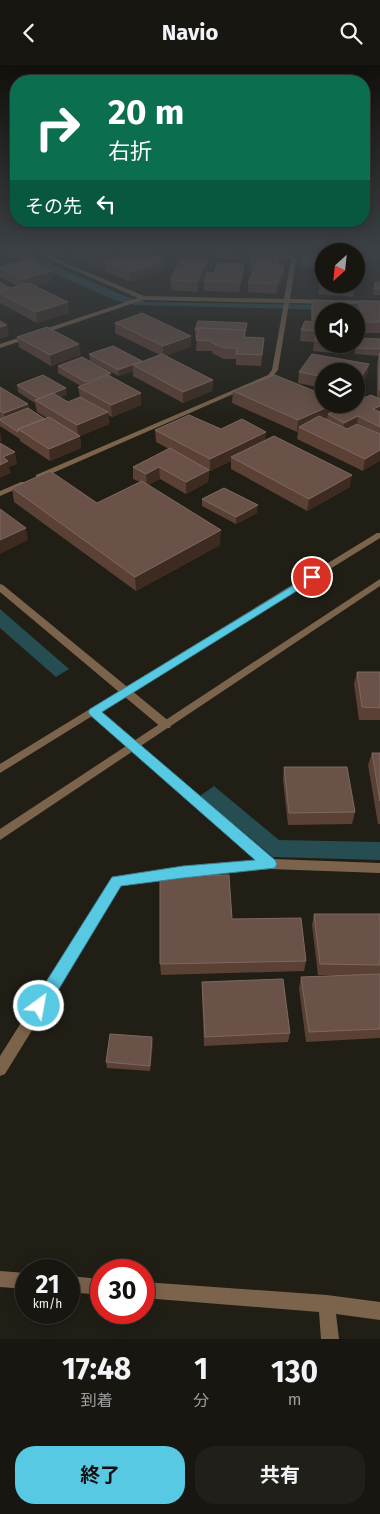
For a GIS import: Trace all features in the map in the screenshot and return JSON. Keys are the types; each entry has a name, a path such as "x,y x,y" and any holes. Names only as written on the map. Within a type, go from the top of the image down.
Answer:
{"street":[{"path":"0,346 103,311"},
{"path":"36,479 270,377 275,370 286,311"},
{"path":"0,494 27,483"},
{"path":"0,769 380,535"},
{"path":"0,835 380,582"},
{"path":"0,587 166,725"},
{"path":"94,712 270,864"},
{"path":"0,1069 117,881 183,872 270,864 380,868"},
{"path":"0,1279 15,1280"},
{"path":"155,1291 380,1311"},
{"path":"327,1305 330,1339"}],"water":[{"path":"0,609 69,669 56,677 0,628"},
{"path":"214,786 279,840 380,842 380,860 273,857 200,796"}],"building":[{"path":"312,311 315,311 315,319 312,319"},
{"path":"365,311 380,311 380,322 365,322"},
{"path":"142,313 191,336 163,346 115,323"},
{"path":"0,321 7,325 0,327"},
{"path":"198,321 247,323 245,332 245,330 199,328 195,330"},
{"path":"305,321 315,322 315,331 301,330"},
{"path":"47,327 79,344 50,355 17,337"},
{"path":"199,328 245,330 244,337 264,338 262,355 236,354 237,348 224,348 212,343 212,341 196,340"},
{"path":"365,338 380,339 380,349 365,348"},
{"path":"113,346 142,361 118,370 89,354"},
{"path":"380,353 380,390 379,390"},
{"path":"162,354 213,380 183,392 133,365"},
{"path":"312,354 363,363 315,363 315,375 299,372"},
{"path":"82,357 111,373 86,382 58,366"},
{"path":"43,375 66,388 39,399 17,385"},
{"path":"108,375 141,393 111,405 78,387"},
{"path":"275,375 315,391 315,412 298,420 233,391"},
{"path":"0,387 28,404 4,413 0,411"},
{"path":"53,393 68,402 80,397 108,412 77,425 35,400"},
{"path":"371,395 380,399 380,406 373,409 380,412 380,427 358,416 344,423 328,414 365,413 365,397"},
{"path":"28,408 45,419 18,429 18,432 0,420 0,419"},
{"path":"189,415 221,429 242,419 266,432 210,459 155,430"},
{"path":"319,416 347,429 357,424 380,434 380,450 365,459 299,427"},
{"path":"49,417 80,436 49,449 18,429"},
{"path":"274,436 352,475 309,499 231,457"},
{"path":"0,443 15,452 3,457 8,461 0,465"},
{"path":"170,448 209,470 186,482 159,467 146,474 133,467"},
{"path":"50,471 97,503 142,481 221,530 135,577 12,488"},
{"path":"224,488 258,505 236,517 202,499"},
{"path":"0,509 26,528 0,540"},
{"path":"357,672 380,672 380,708 362,707"},
{"path":"372,753 380,753 380,801"},
{"path":"284,767 347,767 355,812 289,813"},
{"path":"229,875 232,919 301,918 306,961 160,964 160,876"},
{"path":"314,914 380,914 380,965 320,964"},
{"path":"380,974 380,1029 309,1032 301,977"},
{"path":"283,979 290,1033 205,1037 202,982"},
{"path":"110,1034 152,1037 150,1066 106,1062"}],"route":[{"path":"39,1006 117,881 183,872 270,864 94,712 312,577"}]}
